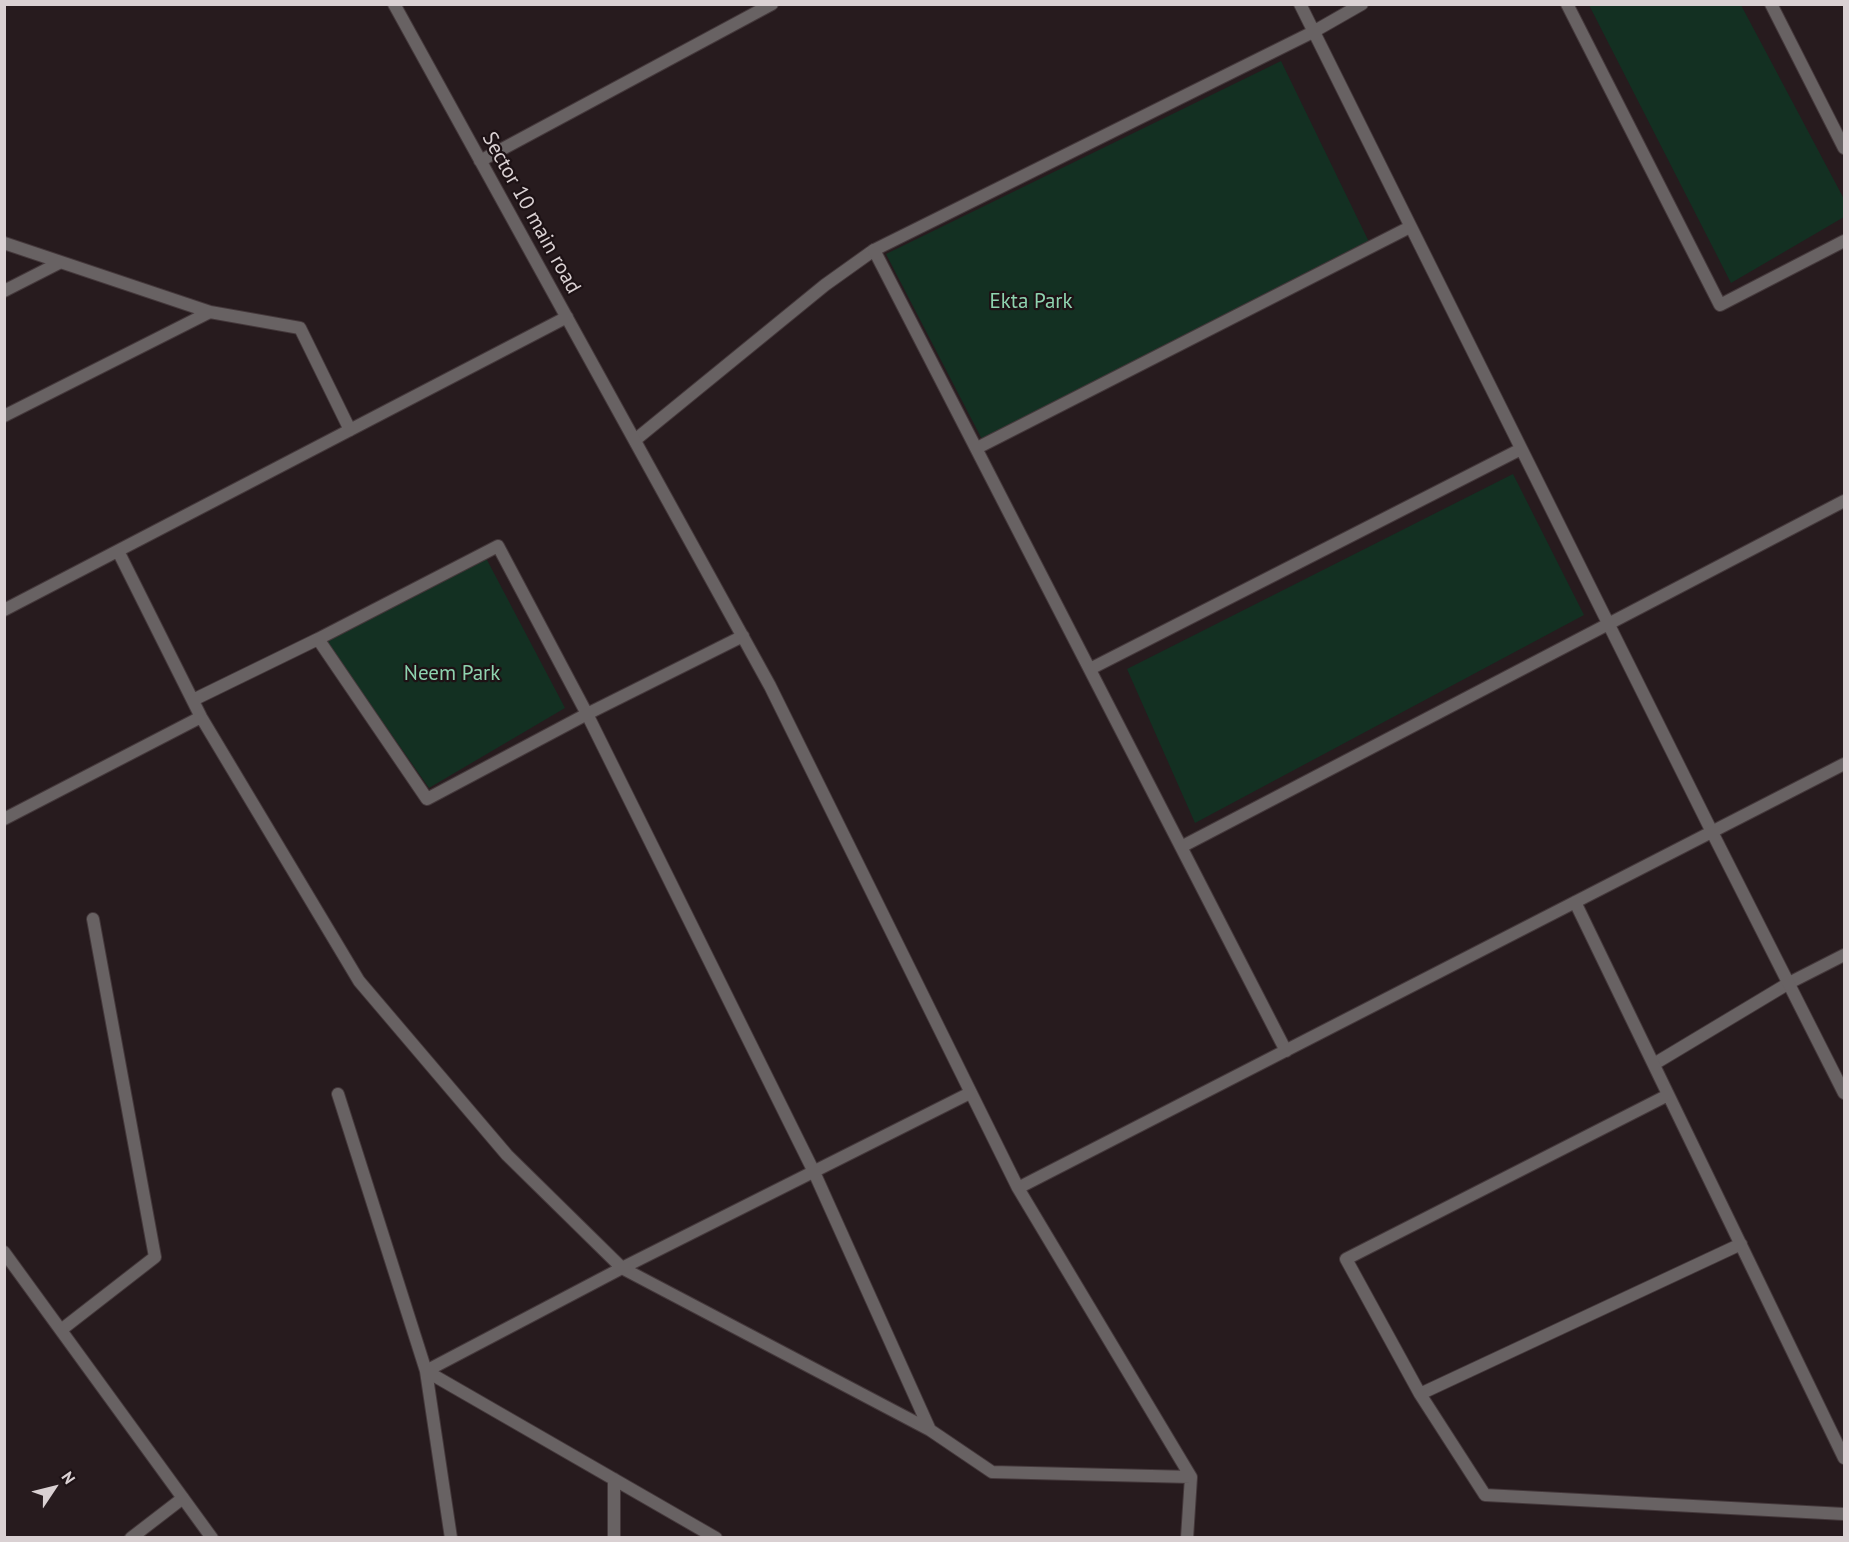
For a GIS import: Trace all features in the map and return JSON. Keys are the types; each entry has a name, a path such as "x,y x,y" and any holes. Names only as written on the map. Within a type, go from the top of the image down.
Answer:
{"street":[{"name":"Sector 10 main road","path":"394,4 770,686 1018,1188 1191,1477"},
{"path":"480,161 772,4"},
{"path":"1300,4 1712,832 1845,1093"},
{"path":"635,440 825,285 874,250 1314,32 1362,4"},
{"path":"1567,4 1720,305 1845,241"},
{"path":"1770,4 1845,148"},
{"path":"977,448 1410,226"},
{"path":"4,243 210,312 300,328 350,430"},
{"path":"874,250 1286,1051"},
{"path":"4,291 59,263"},
{"path":"4,416 210,312"},
{"path":"4,610 567,317"},
{"path":"1090,669 1521,449"},
{"path":"1181,847 1845,501"},
{"path":"193,700 318,639 498,546 587,714 814,1172 930,1430"},
{"path":"118,551 201,717 359,981 507,1155 622,1268 930,1430 992,1472 1191,1477 1187,1538"},
{"path":"318,639 427,799 587,714 743,636"},
{"path":"4,819 201,717"},
{"path":"1018,1188 1845,764"},
{"path":"1575,902 1845,1458"},
{"path":"61,1330 155,1257 93,919"},
{"path":"1654,1064 1789,983 1845,955"},
{"path":"426,1371 622,1268 970,1093"},
{"path":"338,1094 426,1371 451,1538"},
{"path":"1668,1095 1346,1259 1420,1394 1485,1495 1845,1514"},
{"path":"1420,1394 1741,1244"},
{"path":"4,1252 212,1538"},
{"path":"426,1371 716,1538"},
{"path":"614,1479 615,1538"},
{"path":"131,1538 183,1498"}],"green space":[{"path":"1589,5 1741,5 1844,199 1844,217 1731,283"},
{"name":"Ekta Park","path":"1281,61 1371,246 986,447 886,254"},
{"path":"1513,474 1584,615 1195,823 1127,669"},
{"name":"Neem Park","path":"486,558 565,708 429,788 326,641"}]}
